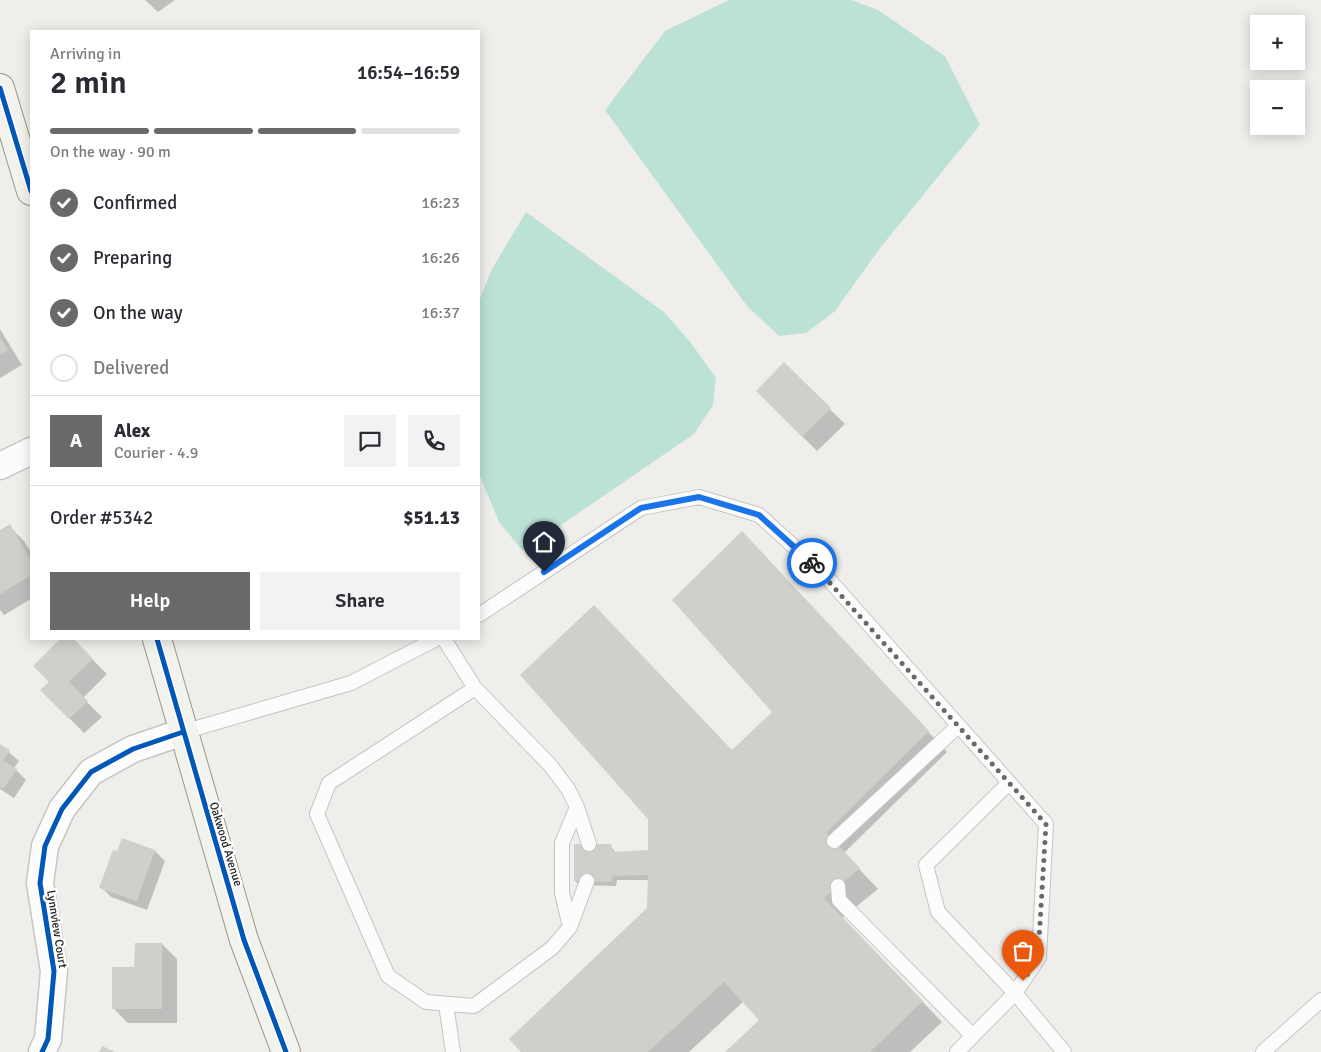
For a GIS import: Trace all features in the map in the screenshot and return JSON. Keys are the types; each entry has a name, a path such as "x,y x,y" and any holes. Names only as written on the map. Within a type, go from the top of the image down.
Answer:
{"street":[{"path":"0,88 30,188"},
{"path":"0,466 30,451"},
{"name":"Oakwood Avenue","path":"157,640 244,940 286,1052"},
{"name":"Lynnview Court","path":"42,1052 48,1039 54,971 40,883 45,846 62,809 91,772 133,749 183,732"}],"lane":[{"path":"480,614 641,508 699,497 759,515 824,574 1046,824 1038,957 1015,993 957,1052"},
{"path":"183,732 351,683 434,640"},
{"path":"445,640 475,688 550,765 568,790 577,807 589,844"},
{"path":"475,688 329,783 317,814 388,976 426,1002 474,1006 552,948 570,928 587,882"},
{"path":"834,842 958,726"},
{"path":"1009,783 926,865 938,912 1015,993 1064,1052"},
{"path":"570,928 562,893 562,843 577,807"},
{"path":"838,886 839,900 973,1036"},
{"path":"1263,1052 1321,1000"},
{"path":"446,1004 453,1052"}],"green space":[{"path":"729,0 851,0 878,10 945,56 980,125 880,248 835,311 806,333 779,336 747,306 605,110 665,31"},
{"path":"526,212 664,312 691,343 716,378 713,405 694,434 523,551 499,522 480,476 480,299 492,269"}],"building":[{"path":"0,337 8,350 0,354"},
{"path":"784,362 831,408 802,437 756,391"},
{"path":"10,524 30,559 30,576 0,594 0,530"},
{"path":"742,531 929,731 826,833 860,868 824,898 923,1001 870,1052 725,1052 759,1020 724,982 648,1052 521,1052 509,1039 647,908 648,875 613,876 611,882 574,881 574,844 611,844 613,852 648,850 648,819 520,675 594,605 732,750 772,712 672,600"},
{"path":"59,640 75,640 93,659 69,682 88,701 69,719 40,690 49,682 33,666"},
{"path":"0,744 10,750 3,760 17,769 3,789 0,787"},
{"path":"122,838 155,850 137,901 99,888 113,850 117,851"},
{"path":"135,943 162,943 162,1009 112,1009 112,967 134,967"},
{"path":"102,1046 115,1052 99,1052"}],"cycle path":[{"path":"0,88 30,188"},
{"path":"157,640 244,940 286,1052"},
{"path":"42,1052 48,1039 54,971 40,883 45,846 62,809 91,772 133,749 183,732"}],"way so far":[{"path":"812,563 824,574 1046,824 1038,957 1023,981"}],"route":[{"path":"544,572 641,508 699,497 759,515 812,563"}]}
